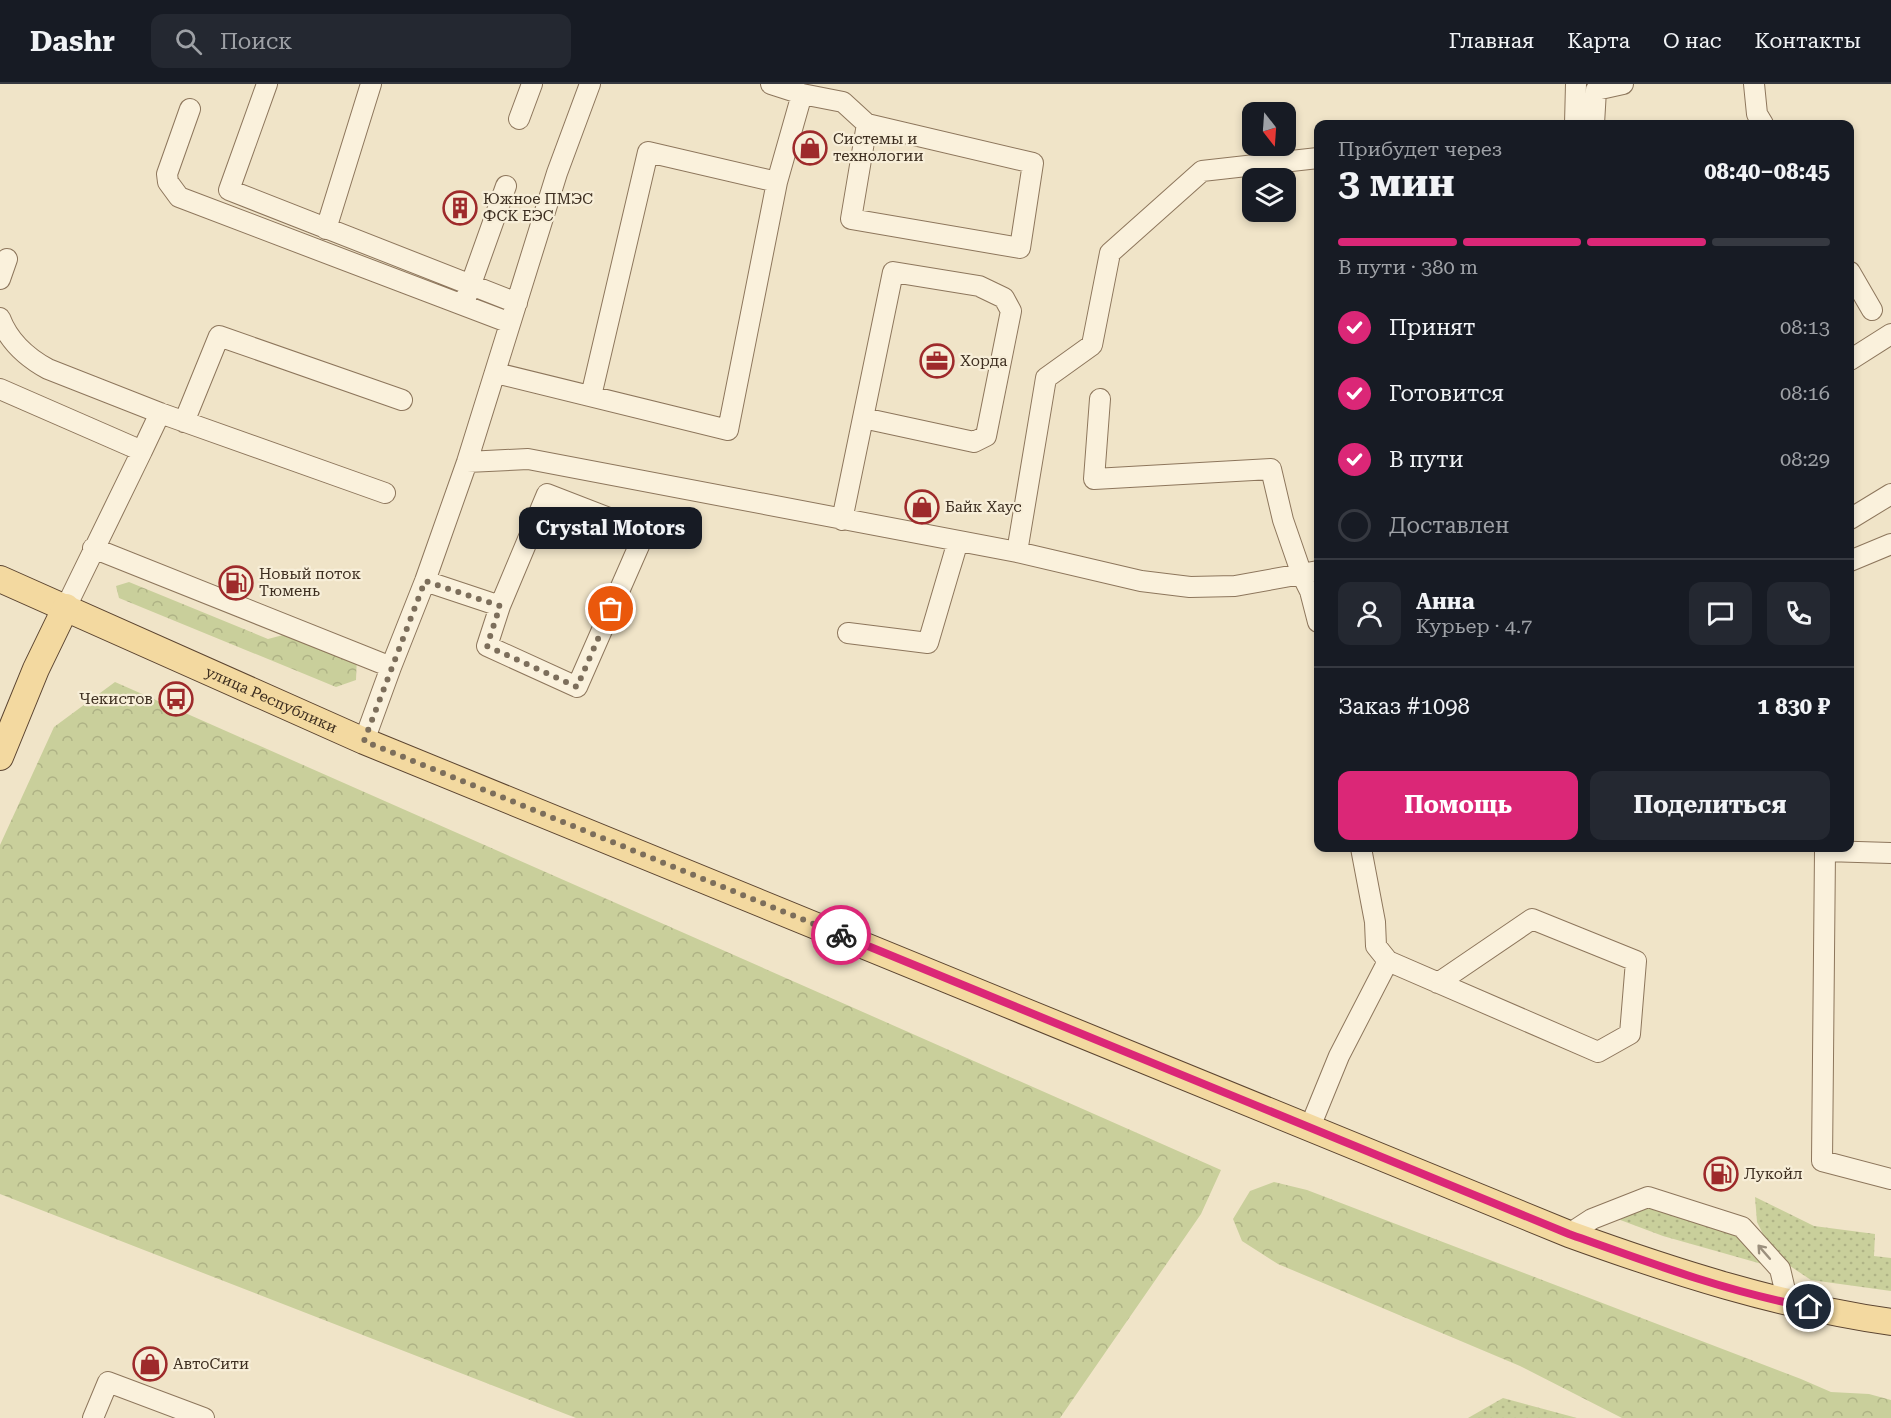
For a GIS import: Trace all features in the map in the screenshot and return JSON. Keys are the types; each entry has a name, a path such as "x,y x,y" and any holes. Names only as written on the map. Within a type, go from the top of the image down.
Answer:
{"main road":[{"name":"улица Республики","path":"0,579 66,606 364,741 1569,1234 1684,1274 1788,1303 1891,1322"},
{"path":"0,757 36,669 66,606"}],"lane":[{"path":"267,84 229,190 517,303"},
{"path":"326,229 371,84"},
{"path":"519,119 532,84"},
{"path":"364,741 425,581 466,462 496,373 557,173 590,84"},
{"path":"771,84 802,94 843,102 867,124 1033,164 1020,248 851,219 867,124"},
{"path":"1575,120 1576,84"},
{"path":"1593,120 1596,90 1623,84"},
{"path":"1754,84 1757,114 1761,120"},
{"path":"496,373 728,430 777,182 802,94"},
{"path":"190,109 167,174 168,182 179,197 510,323"},
{"path":"591,396 648,152 777,182"},
{"path":"1017,552 1046,378 1092,345 1110,253 1202,171 1314,158"},
{"path":"463,306 506,186"},
{"path":"0,279 7,259"},
{"path":"842,520 893,272 979,286 1004,298 1011,311 986,436 974,442 863,418"},
{"path":"1854,279 1872,310"},
{"path":"0,318 4,329 18,349 48,369 184,422 385,493"},
{"path":"1854,357 1891,334"},
{"path":"184,422 219,336 402,400"},
{"path":"0,389 142,451"},
{"path":"1100,399 1094,478 1271,469 1283,520 1310,573 1310,591 1314,606"},
{"path":"66,606 160,413"},
{"path":"466,462 528,459 1017,552 1141,581 1190,587 1235,586 1310,573"},
{"path":"547,494 645,532 577,687 487,646 500,606 547,494"},
{"path":"1854,517 1891,494"},
{"path":"848,633 928,644 958,541"},
{"path":"1854,559 1891,544"},
{"path":"93,548 391,667"},
{"path":"425,581 500,606"},
{"path":"1363,852 1375,922 1376,946 1388,961 1438,983 1598,1052 1630,1034 1636,961 1533,918 1438,983"},
{"path":"1825,852 1822,1161 1891,1179"},
{"path":"1854,852 1891,853"},
{"path":"1310,1127 1339,1056 1388,961"},
{"path":"1569,1234 1592,1219 1648,1197 1742,1227 1780,1269 1788,1303"},
{"path":"93,1418 108,1382 204,1418"}],"green space":[{"path":"129,582 268,639 298,631 357,655 356,680 336,687 119,598 116,586"},
{"path":"115,682 1221,1170 1201,1214 1060,1418 576,1418 0,1194 0,845 54,727"},
{"path":"1274,1182 1307,1190 1831,1392 1869,1394 1891,1400 1891,1418 1622,1418 1520,1366 1278,1264 1242,1241 1233,1219 1250,1191"},
{"path":"1755,1197 1814,1226 1875,1234 1874,1256 1891,1258 1891,1291 1811,1280 1787,1264 1765,1238 1757,1222"},
{"path":"1647,1207 1740,1235 1754,1249 1762,1264 1663,1236 1615,1218"},
{"path":"1503,1398 1577,1418 1468,1418"}],"way so far":[{"path":"611,609 577,687 487,646 500,606 425,581 364,741 841,935"}],"place":[{"name":"Системы и технологии","path":"810,148"},
{"name":"Южное ПМЭС ФСК ЕЭС","path":"460,208"},
{"name":"Хорда","path":"937,361"},
{"name":"Байк Хаус","path":"922,507"},
{"name":"Новый поток Тюмень","path":"236,583"},
{"name":"Crystal Motors","path":"611,609"},
{"name":"Чекистов","path":"176,699"},
{"name":"Лукойл","path":"1721,1174"},
{"name":"АвтоСити","path":"150,1364"}],"route":[{"path":"841,935 1569,1234 1716,1284 1809,1307"}]}
